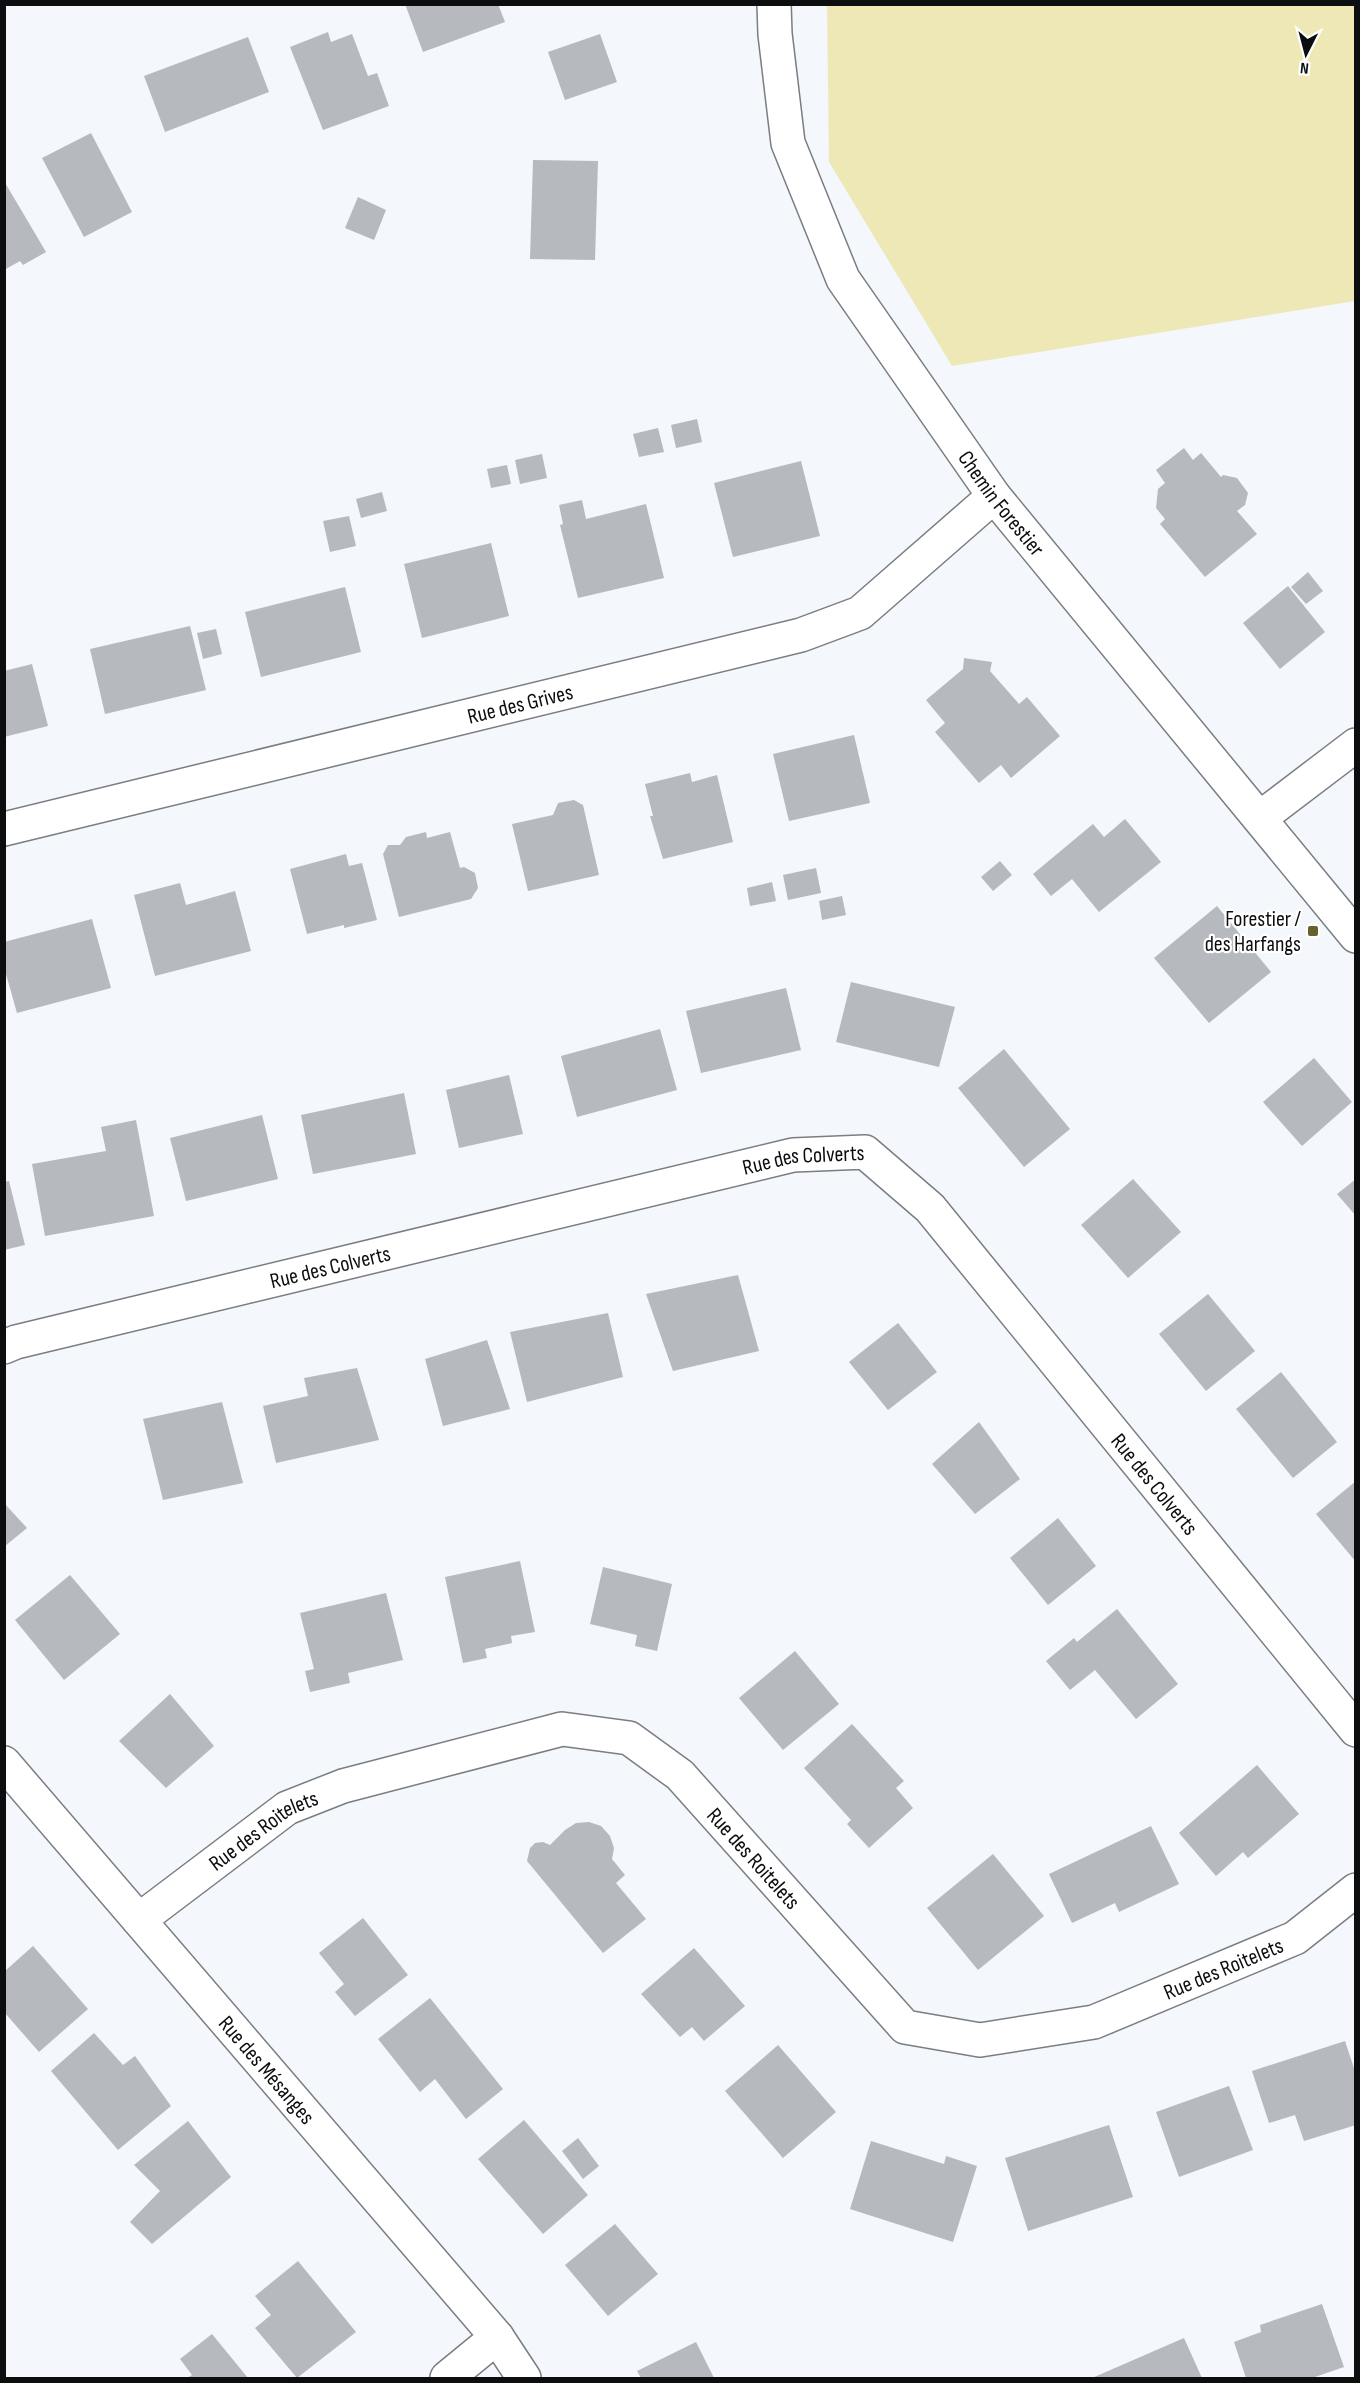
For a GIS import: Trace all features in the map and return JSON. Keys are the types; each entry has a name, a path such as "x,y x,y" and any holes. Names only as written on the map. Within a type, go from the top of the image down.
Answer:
{"street":[{"name":"Chemin Forestier","path":"774,4 775,34 788,143 843,279 994,496 1356,936"},
{"name":"Rue des Grives","path":"4,829 801,635 860,613 994,496"},
{"path":"1260,818 1356,745"},
{"name":"Rue des Colverts","path":"4,1347 28,1339 794,1155 865,1152 930,1208 1356,1730"},
{"name":"Rue des Roitelets","path":"139,1920 287,1808 343,1786 562,1729 629,1738 680,1775 905,2027 980,2040 1094,2022 1295,1938 1356,1890"},
{"name":"Rue des Mésanges","path":"4,1763 497,2337 524,2379"},
{"path":"447,2379 497,2337"}],"shaded area":[{"path":"827,5 1355,5 1355,301 952,366 829,162"}],"building":[{"path":"405,4 498,4 505,22 423,52"},
{"path":"328,32 331,42 352,34 368,76 377,73 389,106 323,130 290,47"},
{"path":"600,34 617,82 565,100 548,52"},
{"path":"248,37 269,92 165,132 144,76"},
{"path":"91,133 132,212 84,237 42,158"},
{"path":"533,160 598,161 595,260 530,259"},
{"path":"4,181 46,252 23,265 20,261 4,270"},
{"path":"358,197 386,210 374,240 345,228"},
{"path":"697,419 702,442 676,448 671,425"},
{"path":"658,428 664,452 639,457 633,434"},
{"path":"1184,448 1193,460 1201,453 1221,477 1223,475 1237,478 1248,493 1245,505 1237,511 1257,534 1205,577 1160,524 1165,519 1156,508 1158,489 1165,483 1156,470"},
{"path":"542,454 547,478 520,484 515,460"},
{"path":"801,461 820,536 733,557 714,483"},
{"path":"507,465 511,484 491,488 487,469"},
{"path":"382,492 387,511 361,518 356,499"},
{"path":"582,500 586,519 646,504 664,578 578,598 560,525 563,524 559,505"},
{"path":"349,516 356,546 330,552 323,521"},
{"path":"491,543 509,616 422,638 404,564"},
{"path":"1308,572 1323,591 1306,604 1291,587"},
{"path":"1288,586 1325,632 1280,669 1243,623"},
{"path":"345,587 361,652 261,677 245,612"},
{"path":"190,626 206,690 105,714 90,649"},
{"path":"216,629 222,654 203,659 197,633"},
{"path":"964,658 992,662 990,671 1019,704 1027,697 1060,736 1011,778 1001,765 979,783 935,732 945,723 926,700 963,669"},
{"path":"32,664 48,726 4,737 4,671"},
{"path":"854,735 870,803 789,821 773,754"},
{"path":"690,773 692,782 717,775 733,842 663,859 650,816 653,816 645,784"},
{"path":"574,800 583,805 599,875 528,891 512,824 553,815 558,803"},
{"path":"1125,819 1161,862 1099,912 1072,879 1051,896 1033,874 1093,824 1104,837"},
{"path":"426,832 427,838 450,832 460,868 464,867 475,873 478,888 471,899 399,917 383,854 388,845 400,845 406,837"},
{"path":"346,854 349,866 362,863 377,920 307,934 290,869"},
{"path":"1000,861 1012,875 993,891 981,877"},
{"path":"816,868 821,893 788,900 783,875"},
{"path":"772,882 776,901 750,906 747,888"},
{"path":"180,883 186,905 235,891 251,951 155,976 134,895"},
{"path":"842,896 846,915 822,920 819,901"},
{"path":"1217,906 1271,972 1209,1023 1154,958"},
{"path":"92,919 111,988 17,1013 4,967 4,942"},
{"path":"851,982 955,1007 939,1067 836,1042"},
{"path":"786,988 801,1050 701,1073 686,1011"},
{"path":"660,1029 677,1090 577,1117 561,1056"},
{"path":"1004,1049 1070,1129 1024,1167 958,1088"},
{"path":"1314,1058 1352,1102 1302,1146 1263,1102"},
{"path":"509,1075 523,1134 459,1148 446,1090"},
{"path":"404,1093 416,1154 313,1174 301,1115"},
{"path":"262,1115 278,1179 186,1201 170,1138"},
{"path":"136,1120 154,1216 45,1236 32,1164 106,1151 101,1127"},
{"path":"1133,1179 1181,1232 1128,1278 1081,1225"},
{"path":"1356,1179 1356,1216 1337,1194"},
{"path":"9,1181 25,1245 4,1250 4,1182"},
{"path":"738,1275 759,1351 673,1371 646,1294"},
{"path":"1208,1294 1255,1351 1206,1391 1159,1334"},
{"path":"608,1313 623,1377 527,1402 510,1332"},
{"path":"898,1323 937,1372 888,1410 849,1362"},
{"path":"487,1340 510,1409 443,1426 425,1359"},
{"path":"357,1368 379,1440 276,1463 263,1406 308,1396 304,1378"},
{"path":"1281,1372 1337,1442 1293,1478 1236,1409"},
{"path":"222,1402 243,1483 163,1500 143,1419"},
{"path":"979,1422 1020,1479 975,1514 932,1464"},
{"path":"1356,1481 1356,1562 1316,1514"},
{"path":"4,1503 27,1528 4,1547"},
{"path":"1058,1518 1096,1566 1048,1605 1010,1558"},
{"path":"520,1561 535,1632 511,1636 512,1643 485,1649 487,1658 463,1663 445,1577"},
{"path":"603,1567 672,1584 657,1651 635,1646 637,1635 590,1624"},
{"path":"70,1575 120,1634 64,1680 15,1620"},
{"path":"386,1593 403,1660 348,1673 350,1683 310,1692 305,1671 314,1669 300,1613"},
{"path":"1117,1609 1178,1684 1136,1719 1095,1670 1070,1690 1046,1661 1074,1638 1077,1642"},
{"path":"795,1651 839,1704 783,1750 739,1698"},
{"path":"170,1694 214,1746 166,1788 119,1741"},
{"path":"852,1724 904,1781 896,1788 913,1808 869,1848 847,1824 851,1820 804,1768"},
{"path":"1257,1765 1299,1814 1248,1858 1243,1852 1216,1876 1179,1833"},
{"path":"589,1822 601,1826 610,1836 614,1848 612,1859 625,1875 616,1883 646,1919 603,1953 527,1861 530,1848 535,1843 543,1842 550,1845 576,1823"},
{"path":"1151,1826 1179,1884 1119,1912 1115,1903 1072,1923 1049,1874"},
{"path":"993,1854 1044,1916 978,1970 927,1908"},
{"path":"363,1918 408,1975 355,2016 335,1992 344,1984 319,1953"},
{"path":"33,1946 88,2009 39,2052 5,2013 5,1971"},
{"path":"694,1948 745,2006 704,2041 692,2027 680,2037 641,1994"},
{"path":"430,1998 503,2089 466,2119 435,2079 420,2092 378,2039"},
{"path":"94,2033 123,2065 135,2056 171,2106 118,2150 51,2071"},
{"path":"1345,2041 1356,2074 1356,2125 1304,2141 1295,2115 1269,2123 1252,2071"},
{"path":"778,2045 836,2112 783,2158 725,2091"},
{"path":"1229,2086 1253,2150 1179,2177 1156,2112"},
{"path":"524,2120 588,2195 543,2234 478,2159"},
{"path":"188,2121 231,2177 152,2244 130,2222 160,2191 134,2165"},
{"path":"1109,2125 1133,2197 1028,2231 1005,2158"},
{"path":"578,2138 599,2166 583,2179 562,2151"},
{"path":"871,2141 944,2164 946,2156 977,2166 953,2242 850,2209"},
{"path":"615,2224 658,2274 608,2316 565,2265"},
{"path":"298,2261 356,2332 297,2378 255,2328 271,2315 255,2296"},
{"path":"1322,2304 1344,2367 1312,2378 1246,2378 1234,2342 1261,2332 1260,2325"},
{"path":"212,2334 248,2378 187,2378 192,2375 180,2359"},
{"path":"1184,2338 1202,2378 1092,2378"},
{"path":"696,2342 714,2378 641,2378 637,2371"}],"place":[{"name":"Forestier / des Harfangs","path":"1313,931"}]}
